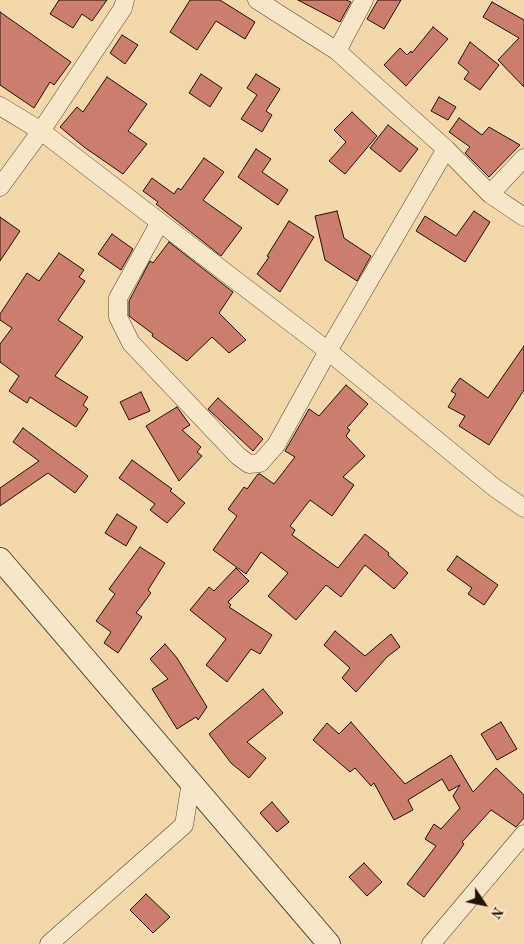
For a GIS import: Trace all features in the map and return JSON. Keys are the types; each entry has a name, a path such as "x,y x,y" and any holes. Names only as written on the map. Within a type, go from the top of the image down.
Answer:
{"street":[{"path":"0,187 41,131 123,8 125,0"},
{"path":"257,0 337,51 446,149 490,194 524,217"},
{"path":"337,51 364,0"},
{"path":"0,106 41,131 160,222 328,351 495,488 524,508"},
{"path":"160,222 118,298 118,317 131,343 238,456 249,464 260,462 276,445 328,351 446,149"},
{"path":"490,194 524,158"},
{"path":"0,559 329,944"},
{"path":"49,944 184,825 191,782"},
{"path":"432,944 524,834"}],"building":[{"path":"59,0 107,0 92,21 82,14 73,28 50,14"},
{"path":"190,0 220,0 255,22 245,39 216,21 197,50 170,32"},
{"path":"298,0 346,0 351,2 340,22"},
{"path":"378,0 401,0 384,29 367,19"},
{"path":"492,2 524,20 524,87 498,60 519,38 483,17"},
{"path":"0,12 71,62 54,85 50,82 34,108 0,85"},
{"path":"433,27 448,39 406,86 384,65 400,48 407,55 411,51 412,53"},
{"path":"122,35 138,45 125,64 110,53"},
{"path":"470,42 499,65 480,90 464,79 469,72 458,63"},
{"path":"201,74 222,88 210,107 189,93"},
{"path":"256,74 280,89 266,111 272,115 262,132 241,119 257,95 247,88"},
{"path":"107,77 147,104 128,131 147,144 123,174 84,147 60,127 77,107 83,112"},
{"path":"439,97 456,107 448,120 431,111"},
{"path":"352,112 377,136 345,174 329,161 346,142 334,130"},
{"path":"459,118 482,135 489,127 520,145 489,177 465,153 470,147 449,132"},
{"path":"388,125 418,149 400,172 370,148"},
{"path":"256,149 271,159 262,172 288,190 278,205 238,177"},
{"path":"204,158 224,172 203,200 242,228 221,256 156,204 158,202 143,191 152,178 174,194 178,188 181,190"},
{"path":"337,211 344,238 371,256 357,281 325,260 315,216"},
{"path":"474,211 490,222 465,262 416,231 425,216 456,236"},
{"path":"0,217 20,231 0,261"},
{"path":"289,221 314,237 280,292 257,274"},
{"path":"112,234 133,249 121,270 98,254"},
{"path":"169,242 233,292 219,313 246,340 229,353 212,337 187,361 152,336 153,334 129,316 129,301 150,261 153,263"},
{"path":"59,253 84,270 79,277 85,281 58,320 83,337 55,376 88,397 83,405 88,409 76,427 30,397 27,403 9,391 19,376 0,362 0,344 12,328 0,320 0,314 27,273 39,281"},
{"path":"524,346 524,390 489,445 459,426 465,416 448,407 456,394 451,391 460,378 488,398"},
{"path":"346,385 368,404 347,428 350,430 346,436 365,456 343,477 354,485 332,516 310,500 290,526 295,530 292,535 338,568 365,534 389,553 388,555 408,573 394,589 365,565 341,597 326,585 296,620 268,596 288,573 261,552 246,574 213,550 237,516 228,509 244,487 247,489 258,474 274,484 295,457 285,451 309,409 319,416"},
{"path":"141,392 150,411 129,420 120,402"},
{"path":"218,398 263,439 253,451 208,409"},
{"path":"177,407 190,425 182,430 201,447 197,452 202,456 179,481 146,426"},
{"path":"23,428 88,476 75,493 48,473 0,506 0,488 39,461 13,442"},
{"path":"132,460 172,489 170,491 185,503 167,523 150,510 155,504 119,478"},
{"path":"117,514 137,527 126,546 105,533"},
{"path":"140,547 165,563 148,590 151,593 136,613 142,617 118,653 104,643 111,632 96,621 115,594 109,589"},
{"path":"457,556 498,585 484,605 468,594 472,588 447,570"},
{"path":"236,568 249,581 228,602 231,605 229,607 272,635 260,654 251,649 227,682 206,665 226,639 190,610 209,587 214,591"},
{"path":"335,631 365,656 391,634 400,647 387,657 356,692 342,678 350,668 324,645"},
{"path":"165,644 177,658 207,707 198,720 196,717 177,729 152,689 168,679 150,659"},
{"path":"263,689 283,713 247,742 266,758 249,778 231,763 209,734"},
{"path":"351,722 405,784 451,755 473,792 496,768 524,795 524,818 516,827 491,810 462,842 464,844 458,853 424,897 407,884 436,846 425,839 434,824 441,829 460,808 453,796 460,785 449,791 442,779 408,800 413,810 394,820 374,783 371,786 355,768 350,772 313,740 327,723 339,734"},
{"path":"501,722 517,749 497,760 481,734"},
{"path":"272,802 289,822 277,832 260,813"},
{"path":"364,863 382,882 367,896 349,877"},
{"path":"146,894 170,917 153,933 130,910"}]}
